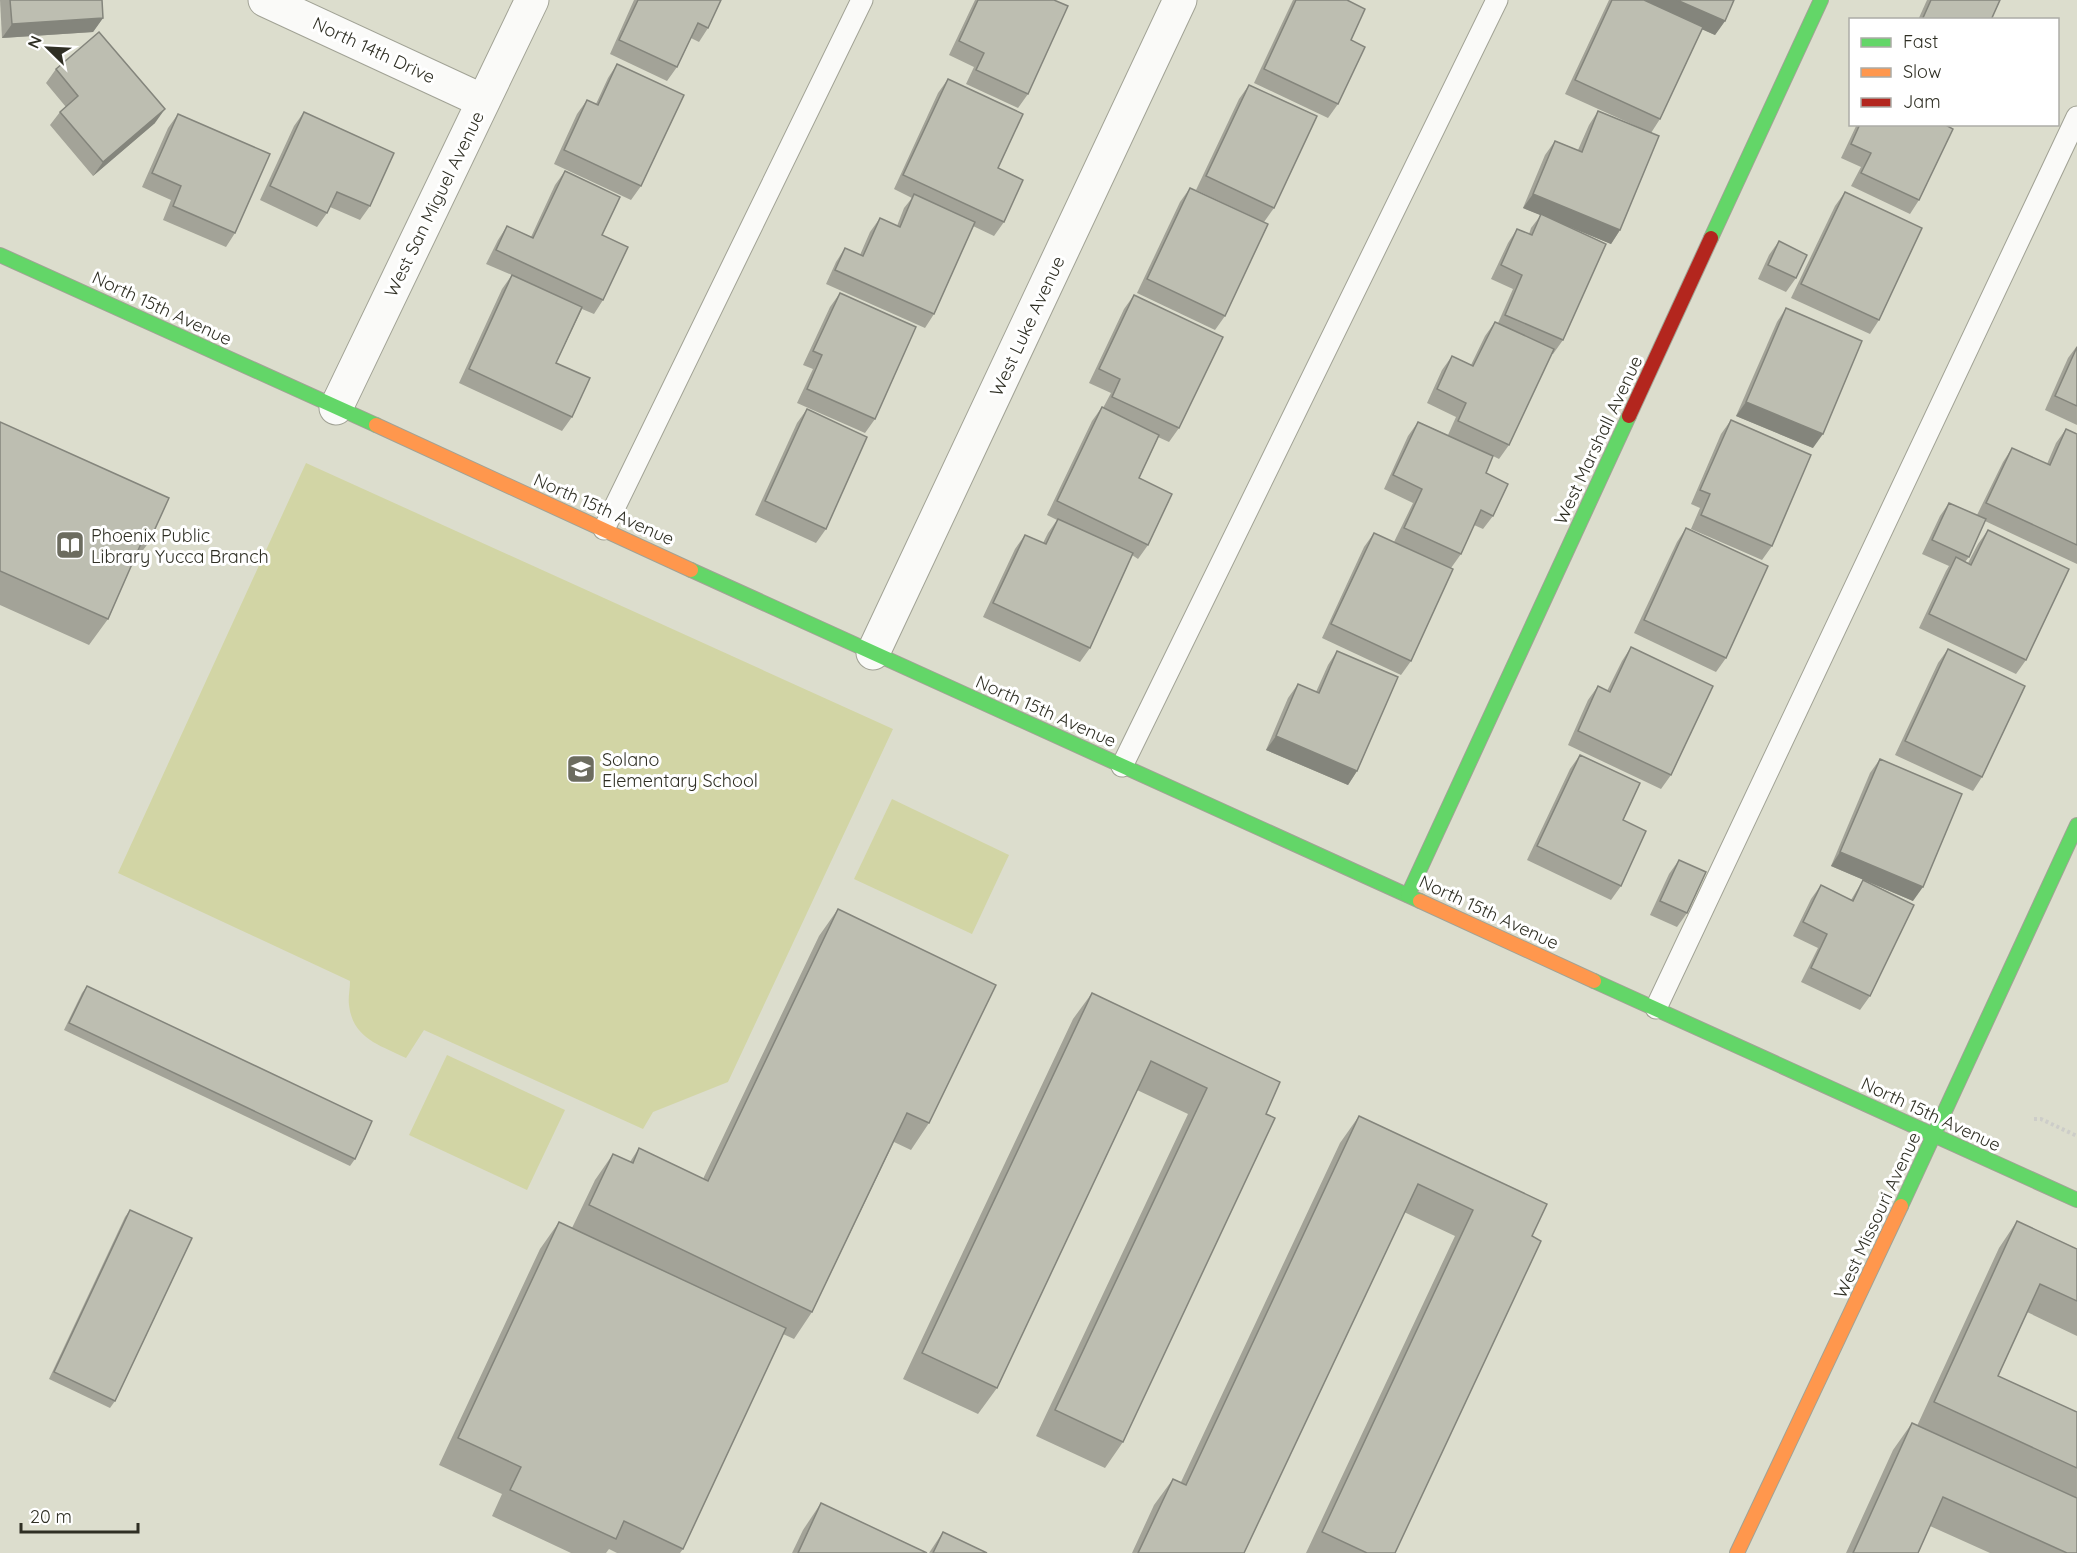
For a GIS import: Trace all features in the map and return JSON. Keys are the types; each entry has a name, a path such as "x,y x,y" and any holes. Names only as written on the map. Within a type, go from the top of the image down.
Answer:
{"street":[{"name":"North 14th Drive","path":"265,0 483,101"},
{"name":"West San Miguel Avenue","path":"336,408 532,0"},
{"name":"West Luke Avenue","path":"873,653 1180,0"},
{"name":"West Marshall Avenue","path":"1408,895 1821,0"},
{"name":"North 15th Avenue","path":"0,255 2077,1200"},
{"name":"West Missouri Avenue","path":"1737,1553 2077,825"}],"lane":[{"path":"604,529 862,0"},
{"path":"1122,766 1497,0"},
{"path":"1656,1008 2077,117"}],"path":[{"path":"2034,1119 2040,1119 2077,1136"}],"green space":[{"path":"306,463 893,729 728,1082 653,1112 643,1129 424,1030 406,1058 369,1039 356,1026 349,1005 350,981 118,873"},
{"path":"892,799 1009,855 972,934 854,879"},
{"path":"447,1055 565,1110 527,1190 409,1135"}],"building":[{"path":"10,0 102,0 103,18 12,24"},
{"path":"638,0 721,0 708,28 698,23 677,67 619,40"},
{"path":"978,0 1054,0 1068,6 1028,94 976,70 984,53 959,41"},
{"path":"1296,0 1347,0 1365,9 1351,40 1365,47 1338,104 1264,69"},
{"path":"1612,0 1644,0 1703,27 1660,119 1575,80"},
{"path":"1677,0 1734,0 1725,21"},
{"path":"1931,0 2000,0 1992,18 1923,18"},
{"path":"99,32 165,109 103,162 60,112 78,96 56,69"},
{"path":"617,64 684,95 641,186 564,150 587,100 598,105"},
{"path":"948,79 1023,114 998,168 1023,180 1004,222 903,175"},
{"path":"1249,85 1317,116 1274,208 1206,176"},
{"path":"1598,111 1659,136 1620,230 1533,194 1555,141 1582,152"},
{"path":"304,112 394,153 370,206 337,192 327,213 270,186"},
{"path":"178,114 270,154 235,233 173,206 181,186 152,173"},
{"path":"1859,126 1948,126 1953,129 1919,200 1861,173 1871,153 1851,144"},
{"path":"565,171 620,197 602,235 628,247 603,300 496,250 507,226 533,238"},
{"path":"1190,188 1268,224 1225,316 1147,279"},
{"path":"1845,192 1922,228 1879,320 1801,284"},
{"path":"914,194 975,222 934,314 835,270 845,248 863,256 880,218 900,227"},
{"path":"1541,214 1606,244 1563,340 1505,315 1522,275 1501,265 1517,229 1532,235"},
{"path":"1779,241 1807,255 1796,278 1768,265"},
{"path":"512,275 582,307 556,363 590,378 572,417 469,369"},
{"path":"840,293 916,327 875,419 807,389 822,355 813,351"},
{"path":"1134,295 1223,337 1179,428 1112,397 1120,379 1099,369"},
{"path":"1786,308 1862,341 1823,434 1746,402"},
{"path":"1495,322 1554,349 1509,445 1458,421 1466,403 1437,389 1452,356 1473,366"},
{"path":"2077,347 2077,406 2055,396"},
{"path":"1102,407 1159,435 1139,478 1172,494 1148,545 1057,501"},
{"path":"807,409 867,437 826,529 765,501"},
{"path":"1731,420 1811,455 1772,546 1701,515 1710,494 1700,490"},
{"name":"Phoenix Public Library Yucca Branch","path":"0,422 169,498 149,542 143,539 108,619 0,571"},
{"path":"1418,422 1493,456 1486,473 1508,484 1493,516 1481,510 1461,554 1404,528 1422,489 1393,475"},
{"path":"2066,429 2077,434 2077,545 1986,503 2012,448 2050,465"},
{"path":"1949,503 1986,519 1969,557 1932,540"},
{"path":"1058,519 1133,553 1090,648 993,603 1025,535 1046,544"},
{"path":"1686,528 1768,566 1726,658 1644,620"},
{"path":"1988,530 2069,569 2026,660 1929,614 1956,557 1971,565"},
{"path":"1374,533 1453,569 1411,661 1331,624"},
{"path":"1631,647 1713,686 1671,775 1578,731 1598,686 1610,692"},
{"path":"1948,649 2025,686 1982,777 1905,741"},
{"path":"1337,651 1398,677 1357,771 1276,736 1298,684 1319,693"},
{"path":"1580,755 1640,783 1623,820 1646,831 1621,886 1537,846"},
{"path":"1880,759 1962,794 1923,887 1840,852"},
{"path":"1679,860 1706,872 1687,913 1660,901"},
{"path":"1863,880 1914,905 1870,996 1811,968 1827,934 1803,922 1821,885 1853,901"},
{"path":"838,909 996,985 929,1123 907,1113 812,1312 589,1205 613,1154 633,1163 639,1148 708,1181"},
{"path":"87,986 372,1121 355,1159 69,1023"},
{"path":"1092,993 1280,1082 1266,1114 1275,1118 1123,1442 1055,1410 1207,1088 1151,1061 997,1388 922,1353"},
{"path":"1359,1116 1547,1204 1532,1236 1541,1241 1395,1553 1367,1553 1322,1532 1473,1210 1418,1184 1244,1553 1138,1553 1173,1479 1186,1485"},
{"path":"130,1210 192,1238 115,1401 54,1372"},
{"path":"2017,1221 2077,1249 2077,1301 2040,1284 1998,1376 2077,1412 2077,1468 1934,1402"},
{"path":"559,1222 786,1328 683,1549 624,1521 616,1539 510,1490 521,1467 458,1438"},
{"path":"1912,1423 2077,1498 2077,1553 2067,1553 1943,1497 1918,1553 1853,1553"},
{"path":"821,1503 927,1553 798,1553"},
{"path":"943,1532 987,1553 933,1553"}],"traffic: fast":[{"path":"1711,238 1821,0"},
{"path":"0,255 376,425"},
{"path":"1408,895 1629,416"},
{"path":"691,570 1420,901"},
{"path":"1901,1206 2077,825"},
{"path":"1594,981 2077,1200"}],"traffic: slow":[{"path":"376,425 691,570"},
{"path":"1420,901 1594,981"},
{"path":"1737,1553 1901,1206"}],"traffic: jam":[{"path":"1629,416 1711,238"}],"place":[{"name":"Phoenix Public Library Yucca Branch","path":"70,545"},
{"name":"Solano Elementary School","path":"581,769"}]}
